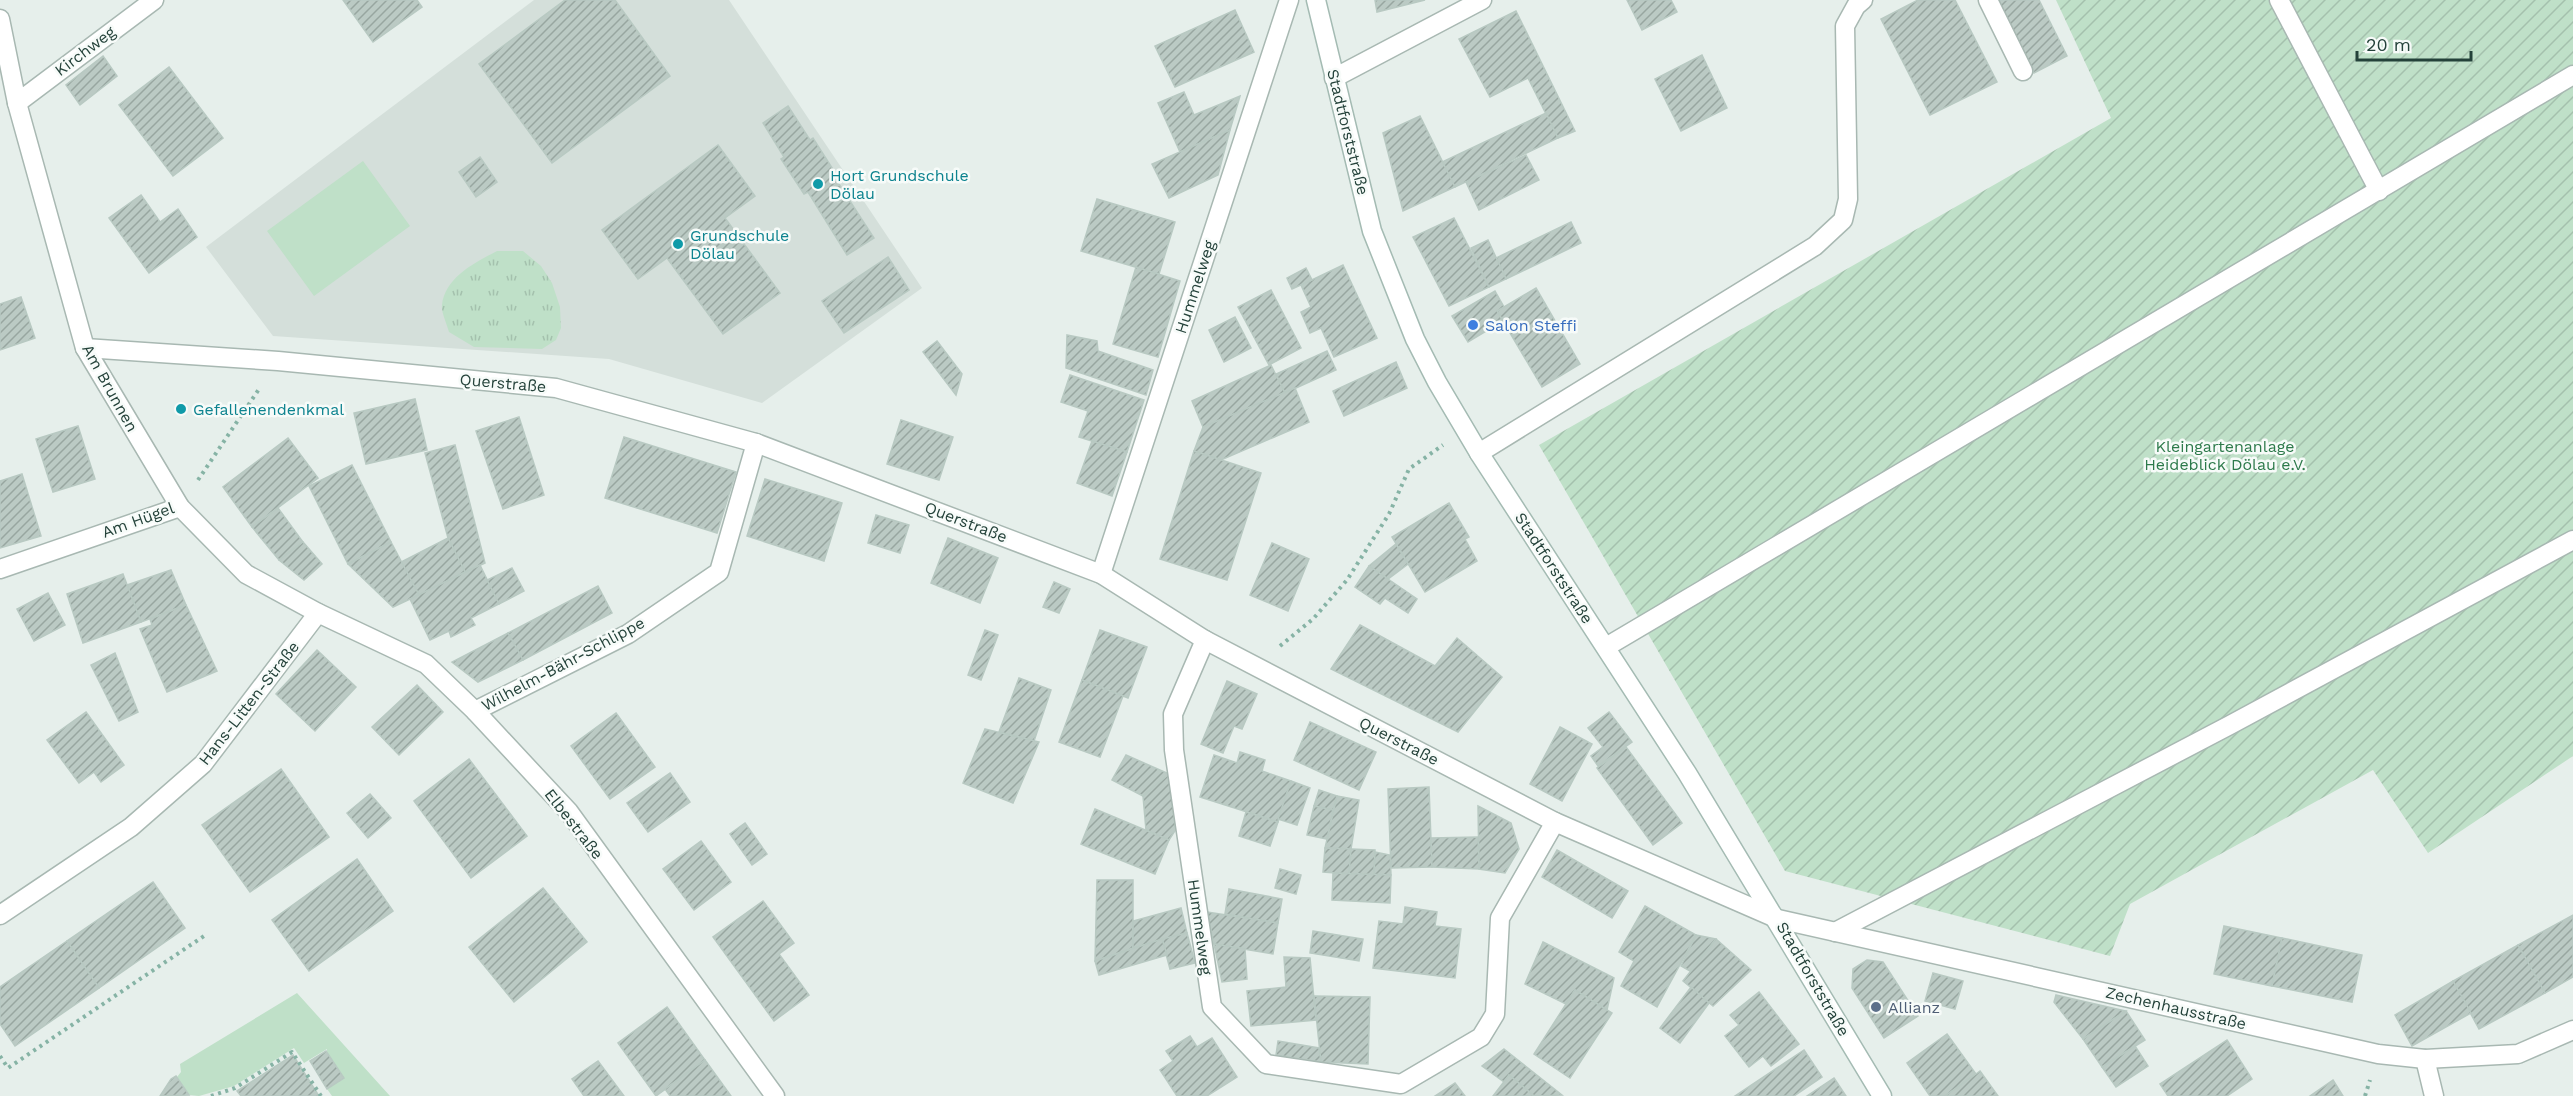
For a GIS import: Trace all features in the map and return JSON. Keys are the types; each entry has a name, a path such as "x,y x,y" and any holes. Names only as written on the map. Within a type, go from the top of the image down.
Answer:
{"street":[{"name":"Kirchweg","path":"17,103 154,0"},
{"name":"Hummelweg","path":"1101,574 1289,0"},
{"name":"Stadtforststraße","path":"1316,0 1372,231 1414,339 1479,453 1688,772 1882,1096"},
{"path":"1334,78 1482,0"},
{"path":"1479,453 1815,246 1843,220 1848,199 1845,26 1856,6 1863,0"},
{"path":"1988,0 2023,71"},
{"path":"2279,0 2379,191"},
{"name":"Am Brunnen","path":"0,19 17,103 85,348 180,507 246,574 318,613"},
{"path":"1606,648 2573,75"},
{"name":"Querstraße","path":"85,348 278,361 556,388 756,443 1101,574 1205,640 1555,822 1778,919"},
{"name":"Wilhelm-Bähr-Schlippe","path":"475,711 628,634 719,572 756,443"},
{"name":"Am Hügel","path":"0,568 180,507"},
{"path":"1835,932 2220,731 2573,540"},
{"name":"Elbestraße","path":"318,613 426,664 475,711 568,812 775,1096"},
{"name":"Hans-Litten-Straße","path":"0,915 131,827 203,764 318,613"},
{"name":"Hummelweg","path":"1205,640 1173,714 1174,750 1212,1007 1266,1064 1403,1090 1480,1037 1495,1014 1500,918 1555,822"},
{"name":"Zechenhausstraße","path":"1778,919 2378,1054 2425,1059 2518,1054 2573,1030"},
{"path":"2425,1059 2434,1096"}],"path":[{"name":"Am Hügel","path":"180,507 278,361"},
{"path":"1249,663 1280,646 1313,619 1347,580 1367,549 1389,514 1409,470 1466,429"},
{"path":"0,1056 8,1068 204,936"},
{"path":"212,1096 236,1088 292,1052 321,1096"}],"shaded area":[{"name":"Grundschule Dölau","path":"534,0 729,0 922,288 762,403 609,359 273,336 206,247"}],"green space":[{"name":"Kleingartenanlage Heideblick Dölau e.V.","path":"2056,0 2573,0 2573,756 2428,853 2373,770 2130,904 2110,956 1785,871 1539,445 2111,118"},
{"path":"363,161 410,226 314,296 267,231"},
{"path":"497,251 523,251 541,266 552,283 560,307 561,328 556,340 542,349 474,347 449,332 442,305 449,286 463,272"},
{"path":"297,993 390,1096 332,1096 327,1089 327,1049 304,1063 294,1048 234,1086 199,1096 189,1095 177,1077 181,1072 180,1064"}],"building":[{"path":"343,0 417,0 422,7 373,42"},
{"path":"565,0 615,0 670,76 552,163 479,64"},
{"path":"1375,0 1425,0 1377,12"},
{"path":"1627,0 1671,0 1677,12 1642,30"},
{"path":"1918,0 1955,0 1997,82 1930,115 1881,19"},
{"path":"1997,0 2039,0 2067,56 2034,73"},
{"path":"1235,10 1254,52 1175,87 1155,46"},
{"path":"1516,11 1575,131 1558,138 1528,78 1490,97 1459,39"},
{"path":"1702,55 1727,108 1681,131 1655,79"},
{"path":"103,56 117,76 80,105 66,85"},
{"path":"169,67 223,138 173,176 119,105"},
{"path":"1184,92 1194,115 1240,96 1230,130 1180,152 1158,103"},
{"name":"Hort Grundschule Dölau","path":"788,106 810,140 813,138 836,174 833,175 874,238 847,255 808,192 804,194 781,159 784,157 763,123"},
{"path":"1546,113 1558,138 1455,187 1442,162"},
{"path":"1420,116 1455,187 1403,211 1383,133"},
{"path":"1230,130 1218,175 1169,198 1152,164"},
{"name":"Grundschule Dölau","path":"718,145 755,196 725,218 780,293 723,334 667,258 638,279 602,230"},
{"path":"1526,155 1539,180 1479,210 1466,182"},
{"path":"480,157 497,182 476,197 459,172"},
{"path":"141,195 160,222 178,209 197,237 149,273 109,218"},
{"path":"1097,199 1175,222 1159,274 1081,251"},
{"path":"1454,218 1489,287 1449,306 1413,237"},
{"path":"1571,222 1581,243 1506,279 1496,258"},
{"path":"1488,240 1506,279 1489,287 1471,248"},
{"path":"888,257 909,290 844,333 822,301"},
{"path":"1343,265 1377,338 1334,357 1321,328 1310,333 1301,312 1311,307 1301,285"},
{"path":"1136,267 1180,281 1158,357 1113,344"},
{"path":"1306,268 1312,280 1292,289 1287,278"},
{"path":"1536,288 1580,364 1542,387 1497,311"},
{"path":"1271,290 1301,348 1269,365 1238,307"},
{"path":"1495,291 1504,307 1497,311 1503,321 1468,342 1452,316"},
{"path":"21,297 35,338 0,350 0,304"},
{"path":"1235,317 1251,348 1224,362 1209,330"},
{"path":"1067,335 1097,341 1098,351 1153,370 1146,395 1066,368"},
{"path":"937,341 962,374 956,395 923,352"},
{"path":"1327,351 1336,370 1285,393 1276,374"},
{"path":"1396,362 1407,388 1344,416 1333,391"},
{"path":"1271,365 1285,393 1203,427 1192,401"},
{"path":"1070,375 1144,400 1127,452 1079,437 1088,411 1061,402"},
{"path":"1295,388 1309,422 1221,460 1194,451 1203,427"},
{"path":"415,399 427,450 366,464 354,413"},
{"path":"519,417 544,495 503,509 476,431"},
{"path":"901,420 953,437 939,480 887,464"},
{"path":"78,426 95,479 53,492 36,439"},
{"path":"624,437 736,472 717,533 605,498"},
{"path":"288,438 318,478 252,527 223,487"},
{"path":"1092,441 1127,452 1112,496 1077,483"},
{"path":"455,445 485,563 465,572 448,538 425,453"},
{"path":"1194,451 1261,473 1227,580 1160,559"},
{"path":"352,465 391,542 348,564 309,486"},
{"path":"22,474 41,536 0,548 0,481"},
{"path":"765,479 842,503 824,561 747,536"},
{"path":"1449,503 1469,537 1465,539 1477,561 1425,592 1392,537"},
{"path":"278,508 303,542 279,560 252,527"},
{"path":"876,515 909,525 900,553 868,543"},
{"path":"448,538 465,572 419,595 401,562"},
{"path":"948,538 998,558 980,603 931,583"},
{"path":"303,542 322,564 304,580 279,560"},
{"path":"391,542 419,595 393,607 348,564"},
{"path":"1272,543 1309,559 1288,611 1250,595"},
{"path":"1396,544 1408,564 1388,579 1369,566"},
{"path":"480,565 499,604 471,618 475,625 451,637 449,631 430,640 410,599"},
{"path":"1369,566 1417,599 1408,613 1385,598 1380,604 1355,587"},
{"path":"512,568 524,591 499,604 487,580"},
{"path":"171,570 186,605 141,622 127,585"},
{"path":"123,574 141,622 83,643 67,594"},
{"path":"1054,582 1070,589 1059,613 1043,607"},
{"path":"598,586 612,613 523,660 508,633"},
{"path":"48,593 65,625 34,641 17,609"},
{"path":"186,605 217,671 167,692 140,629 152,625 150,619"},
{"path":"1360,625 1435,666 1457,638 1502,677 1458,732 1331,669"},
{"path":"985,630 998,635 981,680 968,675"},
{"path":"1100,630 1147,647 1128,698 1082,680"},
{"path":"508,633 523,660 478,682 452,662"},
{"path":"317,650 356,687 315,731 276,694"},
{"path":"115,653 138,712 119,721 91,665"},
{"path":"1019,678 1051,690 1034,741 999,732"},
{"path":"1082,680 1123,696 1100,757 1059,742"},
{"path":"1227,681 1257,694 1242,729 1234,726 1223,753 1201,744"},
{"path":"417,685 443,712 399,755 372,727"},
{"path":"86,712 124,765 101,782 94,772 79,783 47,740"},
{"path":"1609,712 1632,742 1598,766 1591,756 1603,747 1588,728"},
{"path":"616,713 655,767 610,799 571,746"},
{"path":"1310,722 1376,752 1359,790 1294,760"},
{"path":"1560,727 1592,744 1562,801 1530,784"},
{"path":"985,729 1039,742 1013,803 963,783"},
{"path":"1626,747 1682,823 1653,845 1597,768"},
{"path":"1240,752 1265,760 1262,771 1291,781 1278,822 1200,797 1214,755 1237,763"},
{"path":"1126,755 1169,774 1143,796 1112,780"},
{"path":"469,759 527,836 471,878 414,801"},
{"path":"281,769 329,837 250,892 202,825"},
{"path":"670,773 690,802 648,832 627,803"},
{"path":"1169,774 1176,829 1169,840 1146,830 1143,796"},
{"path":"1291,781 1310,788 1297,825 1278,819"},
{"path":"1429,787 1432,867 1391,868 1388,789"},
{"path":"1319,790 1337,796 1333,810 1314,806"},
{"path":"370,794 391,818 368,838 347,813"},
{"path":"1337,796 1359,800 1351,849 1325,848"},
{"path":"1314,806 1333,810 1327,839 1307,835"},
{"path":"1478,806 1511,823 1519,849 1505,873 1479,869"},
{"path":"1095,809 1169,840 1155,874 1081,844"},
{"path":"1246,812 1278,822 1270,846 1239,836"},
{"path":"745,823 767,854 752,865 730,834"},
{"path":"1478,837 1479,869 1432,867 1431,838"},
{"path":"701,841 731,882 694,910 663,869"},
{"path":"1325,848 1351,849 1349,874 1323,872"},
{"path":"1351,849 1375,850 1374,875 1349,874"},
{"path":"1557,850 1628,891 1612,918 1542,877"},
{"path":"1375,852 1390,855 1391,875 1374,875"},
{"path":"357,859 393,911 309,971 272,920"},
{"path":"1280,869 1301,875 1296,894 1275,888"},
{"path":"1333,873 1391,875 1390,903 1332,900"},
{"path":"1097,880 1133,880 1133,948 1095,961"},
{"path":"153,882 185,928 99,988 67,941"},
{"path":"543,888 587,942 514,1002 469,947"},
{"path":"1229,889 1282,899 1278,923 1225,914"},
{"path":"763,901 794,943 779,954 809,995 774,1021 713,937"},
{"path":"1645,906 1696,935 1657,1007 1621,986 1634,961 1619,952"},
{"path":"1405,907 1437,912 1435,926 1461,929 1455,978 1373,968 1379,921 1403,924"},
{"path":"1181,908 1187,933 1133,948 1133,921"},
{"path":"1207,912 1278,923 1273,954 1214,944"},
{"path":"2573,915 2573,977 2545,993 2518,945"},
{"path":"2224,926 2282,938 2272,986 2214,974"},
{"path":"1313,931 1363,939 1359,961 1310,953"},
{"path":"1187,933 1195,963 1170,969 1162,939"},
{"path":"1696,935 1716,939 1690,971 1681,966"},
{"path":"2282,938 2362,955 2352,1002 2272,986"},
{"path":"1162,939 1167,955 1099,975 1095,961"},
{"path":"1716,939 1751,970 1713,1006 1683,981"},
{"path":"67,941 99,988 15,1046 0,1024 0,987"},
{"path":"1543,942 1614,978 1607,1010 1575,990 1566,1004 1525,984"},
{"path":"1214,944 1245,949 1247,979 1222,982"},
{"path":"2518,945 2545,993 2479,1029 2453,981"},
{"path":"1284,957 1310,958 1316,1020 1251,1026 1247,991 1286,987"},
{"path":"1867,960 1883,962 1918,1016 1884,1038 1852,988 1853,969"},
{"path":"1933,973 1963,981 1955,1009 1925,1001"},
{"path":"2453,981 2471,1013 2412,1046 2395,1015"},
{"path":"1691,987 1709,1003 1680,1043 1660,1028"},
{"path":"1575,990 1612,1013 1570,1078 1534,1054"},
{"path":"1759,992 1799,1044 1771,1066 1763,1056 1749,1067 1725,1036 1739,1025 1730,1015"},
{"path":"2056,995 2126,1011 2083,1039 2054,1002"},
{"path":"1314,996 1370,997 1368,1064 1321,1062"},
{"path":"667,1007 705,1060 656,1096 618,1043"},
{"path":"2126,1011 2145,1040 2102,1067 2083,1039"},
{"path":"1947,1034 1976,1074 1945,1096 1930,1096 1907,1063"},
{"path":"1190,1036 1197,1047 1212,1038 1237,1077 1207,1096 1177,1096 1160,1070 1173,1061 1166,1051"},
{"path":"2227,1040 2252,1079 2227,1096 2168,1096 2160,1084"},
{"path":"1278,1041 1319,1048 1321,1062 1276,1055"},
{"path":"2135,1046 2148,1066 2116,1087 2102,1067"},
{"path":"1504,1049 1562,1095 1534,1096 1509,1075 1504,1082 1482,1066"},
{"path":"1804,1050 1822,1077 1794,1096 1735,1096"},
{"path":"326,1051 344,1078 327,1089 310,1061"},
{"path":"293,1055 319,1096 241,1096 237,1091"},
{"path":"705,1060 731,1096 670,1096 665,1089"},
{"path":"598,1061 624,1096 584,1096 572,1079"},
{"path":"1980,1071 1998,1096 1945,1096 1976,1074"},
{"path":"1509,1075 1534,1096 1493,1096"},
{"path":"176,1076 189,1095 160,1096 171,1079"},
{"path":"1834,1078 1846,1096 1807,1096"},
{"path":"2333,1080 2343,1096 2310,1096"},
{"path":"1455,1083 1465,1096 1435,1096"}],"place":[{"name":"Hort Grundschule Dölau","path":"818,184"},
{"name":"Grundschule Dölau","path":"678,244"},
{"name":"Salon Steffi","path":"1473,325"},
{"name":"Gefallenendenkmal","path":"181,409"},
{"name":"Allianz","path":"1876,1007"}]}
